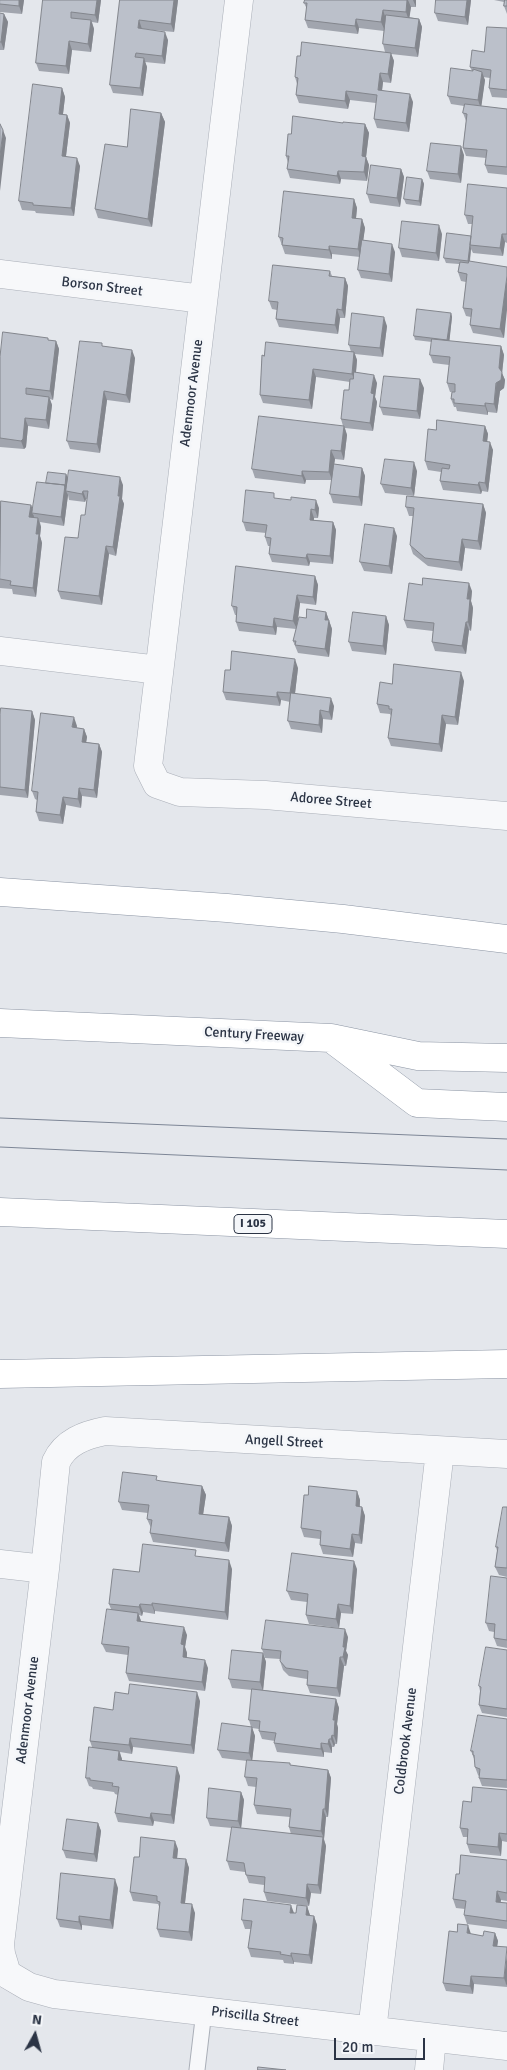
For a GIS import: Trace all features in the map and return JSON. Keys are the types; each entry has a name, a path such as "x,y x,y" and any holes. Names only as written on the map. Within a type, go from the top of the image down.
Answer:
{"highway":[{"path":"0,892 304,915 507,939"},
{"name":"Century Freeway","path":"0,1023 331,1038 418,1056 507,1058"},
{"path":"331,1038 417,1103 507,1107"},
{"name":"I 105","path":"0,1212 507,1234"},
{"path":"0,1374 507,1364"}],"street":[{"name":"Adenmoor Avenue","path":"157,784 148,766 239,0"},
{"name":"Borson Street","path":"0,274 203,299"},
{"path":"0,651 159,670"},
{"name":"Adoree Street","path":"157,784 180,792 266,795 507,816"},
{"name":"Angell Street","path":"65,1448 83,1437 104,1431 507,1454"},
{"name":"Adenmoor Avenue","path":"4,1980 0,1954 1,1933 56,1462 65,1448"},
{"name":"Coldbrook Avenue","path":"372,2031 440,1451"},
{"path":"0,1564 45,1568"},
{"name":"Priscilla Street","path":"4,1980 54,1994 507,2046"},
{"path":"429,2070 432,2038"}],"lane":[{"path":"197,2070 204,2011"}],"building":[{"path":"0,0 19,0 19,6 0,4"},
{"path":"43,0 97,0 95,15 71,12 71,18 91,20 88,44 69,41 66,66 36,63"},
{"path":"120,0 174,0 171,24 139,20 138,28 165,32 162,56 136,53 135,57 144,58 140,88 110,85"},
{"path":"305,0 407,0 406,12 383,10 381,22 356,19 355,26 305,20 307,3 304,3"},
{"path":"436,0 467,0 465,17 435,13"},
{"path":"0,13 4,14 1,42 0,42"},
{"path":"386,15 419,19 415,48 383,44"},
{"path":"487,27 507,28 507,90 489,88 491,70 470,67 472,50 484,52"},
{"path":"302,42 391,53 388,74 380,73 378,90 410,94 406,123 374,119 377,95 346,91 345,101 296,95 298,78 295,77 297,56 300,56"},
{"path":"451,68 473,71 473,69 482,72 478,100 448,96"},
{"path":"33,84 62,88 59,114 67,115 62,156 77,158 71,208 33,205 33,203 19,201"},
{"path":"465,104 507,109 507,167 485,165 487,150 463,148 467,114 463,113"},
{"path":"131,109 161,113 148,219 95,209 105,144 127,147"},
{"path":"293,116 365,124 362,156 366,157 364,172 338,171 337,176 287,169 289,156 286,156 288,134 291,134"},
{"path":"0,124 3,130 0,156"},
{"path":"431,143 461,146 458,174 427,171"},
{"path":"371,165 401,169 397,198 367,194"},
{"path":"407,177 422,179 419,201 404,199"},
{"path":"468,184 507,188 507,234 502,234 500,248 470,245 473,216 465,215"},
{"path":"284,191 354,199 352,218 362,219 358,249 329,246 329,250 282,245 283,238 279,237"},
{"path":"402,221 439,225 436,253 399,248"},
{"path":"447,233 471,236 468,261 444,258"},
{"path":"362,240 392,244 389,274 358,270"},
{"path":"469,261 507,267 500,329 470,325 472,309 463,308 467,274 458,272 460,262 468,263"},
{"path":"273,265 330,271 329,276 345,278 342,310 337,309 335,325 276,319 278,302 269,301"},
{"path":"417,309 451,313 447,340 414,336"},
{"path":"352,313 384,317 380,348 349,345"},
{"path":"3,332 48,338 48,340 56,341 50,391 26,388 26,394 49,397 46,420 25,418 23,439 21,441 0,438 0,357"},
{"path":"432,339 501,346 499,368 502,372 501,380 496,383 494,404 485,403 485,406 454,403 454,399 451,399 452,392 455,392 455,384 447,383 450,357 430,355"},
{"path":"80,341 102,343 102,346 132,350 126,395 104,391 97,444 67,441"},
{"path":"266,342 354,352 352,374 313,369 309,400 260,395 262,355 264,356"},
{"path":"354,372 374,375 371,393 374,394 370,423 341,419 344,390 349,390 350,379 353,379"},
{"path":"384,376 420,379 417,411 380,407"},
{"path":"259,416 344,426 341,451 331,450 329,472 302,471 302,476 252,469"},
{"path":"437,420 485,426 483,441 490,442 485,483 479,482 478,485 440,481 442,468 449,469 450,465 425,461 428,429 436,430"},
{"path":"385,459 414,462 411,488 381,484"},
{"path":"334,464 362,468 359,497 330,494"},
{"path":"69,470 120,477 118,496 120,496 113,547 106,546 99,596 58,591 65,537 78,538 81,515 85,515 88,491 83,491 82,494 66,491"},
{"path":"48,472 66,474 65,487 65,485 46,483"},
{"path":"37,482 65,485 61,517 32,513"},
{"path":"246,490 274,493 274,498 291,500 291,497 316,500 315,510 311,509 310,520 333,522 330,556 307,554 306,558 269,554 271,538 265,537 267,525 243,522"},
{"path":"407,496 483,504 478,541 462,539 459,562 425,558 410,545 414,508 406,507"},
{"path":"1,501 31,505 29,517 38,518 36,534 39,534 33,588 10,585 11,581 0,579"},
{"path":"365,524 394,528 389,566 360,562"},
{"path":"236,566 315,576 313,597 297,595 293,621 274,618 273,627 236,622 237,607 232,606"},
{"path":"423,578 469,583 467,599 470,599 468,622 466,622 462,646 432,642 434,623 404,620 409,583 422,585"},
{"path":"307,609 326,612 325,620 329,620 325,649 295,645 296,641 293,641 299,617 306,618"},
{"path":"353,612 386,616 383,646 349,642"},
{"path":"232,651 295,659 290,693 277,692 277,697 223,692 225,670 230,670"},
{"path":"394,664 461,672 455,717 442,715 439,744 388,738 392,709 389,709 389,706 377,704 380,682 392,684"},
{"path":"291,693 331,698 329,712 320,710 319,725 288,721"},
{"path":"1,708 32,711 25,790 0,787"},
{"path":"41,713 74,717 72,727 84,729 82,742 99,744 94,790 79,788 78,799 63,797 60,815 36,812 38,792 32,791"},
{"path":"123,1472 157,1476 156,1480 161,1481 202,1486 199,1514 229,1517 225,1543 150,1533 152,1520 147,1519 149,1505 119,1502"},
{"path":"309,1486 357,1491 356,1506 362,1507 359,1535 352,1534 350,1549 320,1545 321,1531 301,1528 304,1495 308,1495"},
{"path":"503,1507 507,1507 507,1568 495,1567 498,1547 496,1547"},
{"path":"143,1544 196,1550 195,1556 229,1560 225,1612 152,1603 152,1605 140,1604 139,1607 109,1604 113,1569 139,1572"},
{"path":"292,1553 354,1561 350,1606 338,1604 336,1619 306,1615 308,1594 287,1591"},
{"path":"491,1576 507,1578 507,1640 494,1638 495,1624 486,1623"},
{"path":"107,1609 138,1613 137,1621 184,1627 181,1644 184,1645 183,1657 205,1660 202,1682 126,1673 129,1647 102,1644"},
{"path":"266,1620 345,1629 343,1647 345,1647 343,1657 340,1657 337,1688 307,1685 308,1671 286,1668 280,1661 281,1651 262,1649"},
{"path":"486,1647 507,1650 507,1709 479,1705 481,1687 479,1686"},
{"path":"232,1650 263,1653 260,1682 229,1679"},
{"path":"130,1684 197,1692 191,1745 130,1738 129,1745 90,1741 94,1707 113,1710 115,1692 128,1694"},
{"path":"252,1689 336,1699 333,1720 335,1720 334,1736 332,1735 331,1739 329,1739 328,1744 321,1743 321,1749 274,1743 276,1733 259,1731 260,1721 249,1720"},
{"path":"478,1715 507,1719 507,1780 479,1778 480,1769 475,1767 473,1751 471,1751"},
{"path":"222,1723 252,1727 249,1753 218,1750"},
{"path":"89,1747 119,1751 118,1760 177,1767 171,1815 151,1813 150,1818 115,1813 119,1787 112,1786 113,1783 86,1778"},
{"path":"247,1760 290,1763 290,1765 328,1770 321,1831 289,1827 291,1809 254,1805 257,1778 245,1777"},
{"path":"473,1787 507,1790 507,1834 499,1833 498,1847 467,1844 468,1829 460,1828 463,1801 471,1802"},
{"path":"209,1788 241,1792 238,1821 207,1818"},
{"path":"67,1819 98,1823 94,1854 63,1850"},
{"path":"232,1827 323,1837 318,1885 307,1884 306,1898 264,1892 265,1877 246,1875 244,1863 227,1861"},
{"path":"141,1837 175,1841 173,1858 186,1859 181,1903 192,1904 189,1932 157,1929 160,1902 157,1901 157,1896 130,1892 134,1857 139,1857"},
{"path":"461,1855 507,1860 507,1893 497,1891 496,1902 507,1903 507,1921 464,1915 466,1901 453,1899 456,1874 459,1874"},
{"path":"61,1873 115,1879 110,1920 79,1916 79,1922 57,1919"},
{"path":"244,1899 291,1905 290,1913 296,1913 297,1905 307,1906 306,1915 314,1916 309,1955 291,1953 291,1956 280,1954 281,1952 248,1948 252,1921 242,1920"},
{"path":"458,1924 468,1925 467,1933 483,1936 484,1931 495,1933 493,1946 507,1947 504,1978 471,1976 470,1986 443,1983 449,1931 457,1932"},
{"path":"258,2067 286,2070 258,2070"}],"tram line":[{"path":"0,1118 507,1139"},
{"path":"0,1147 507,1170"}]}
